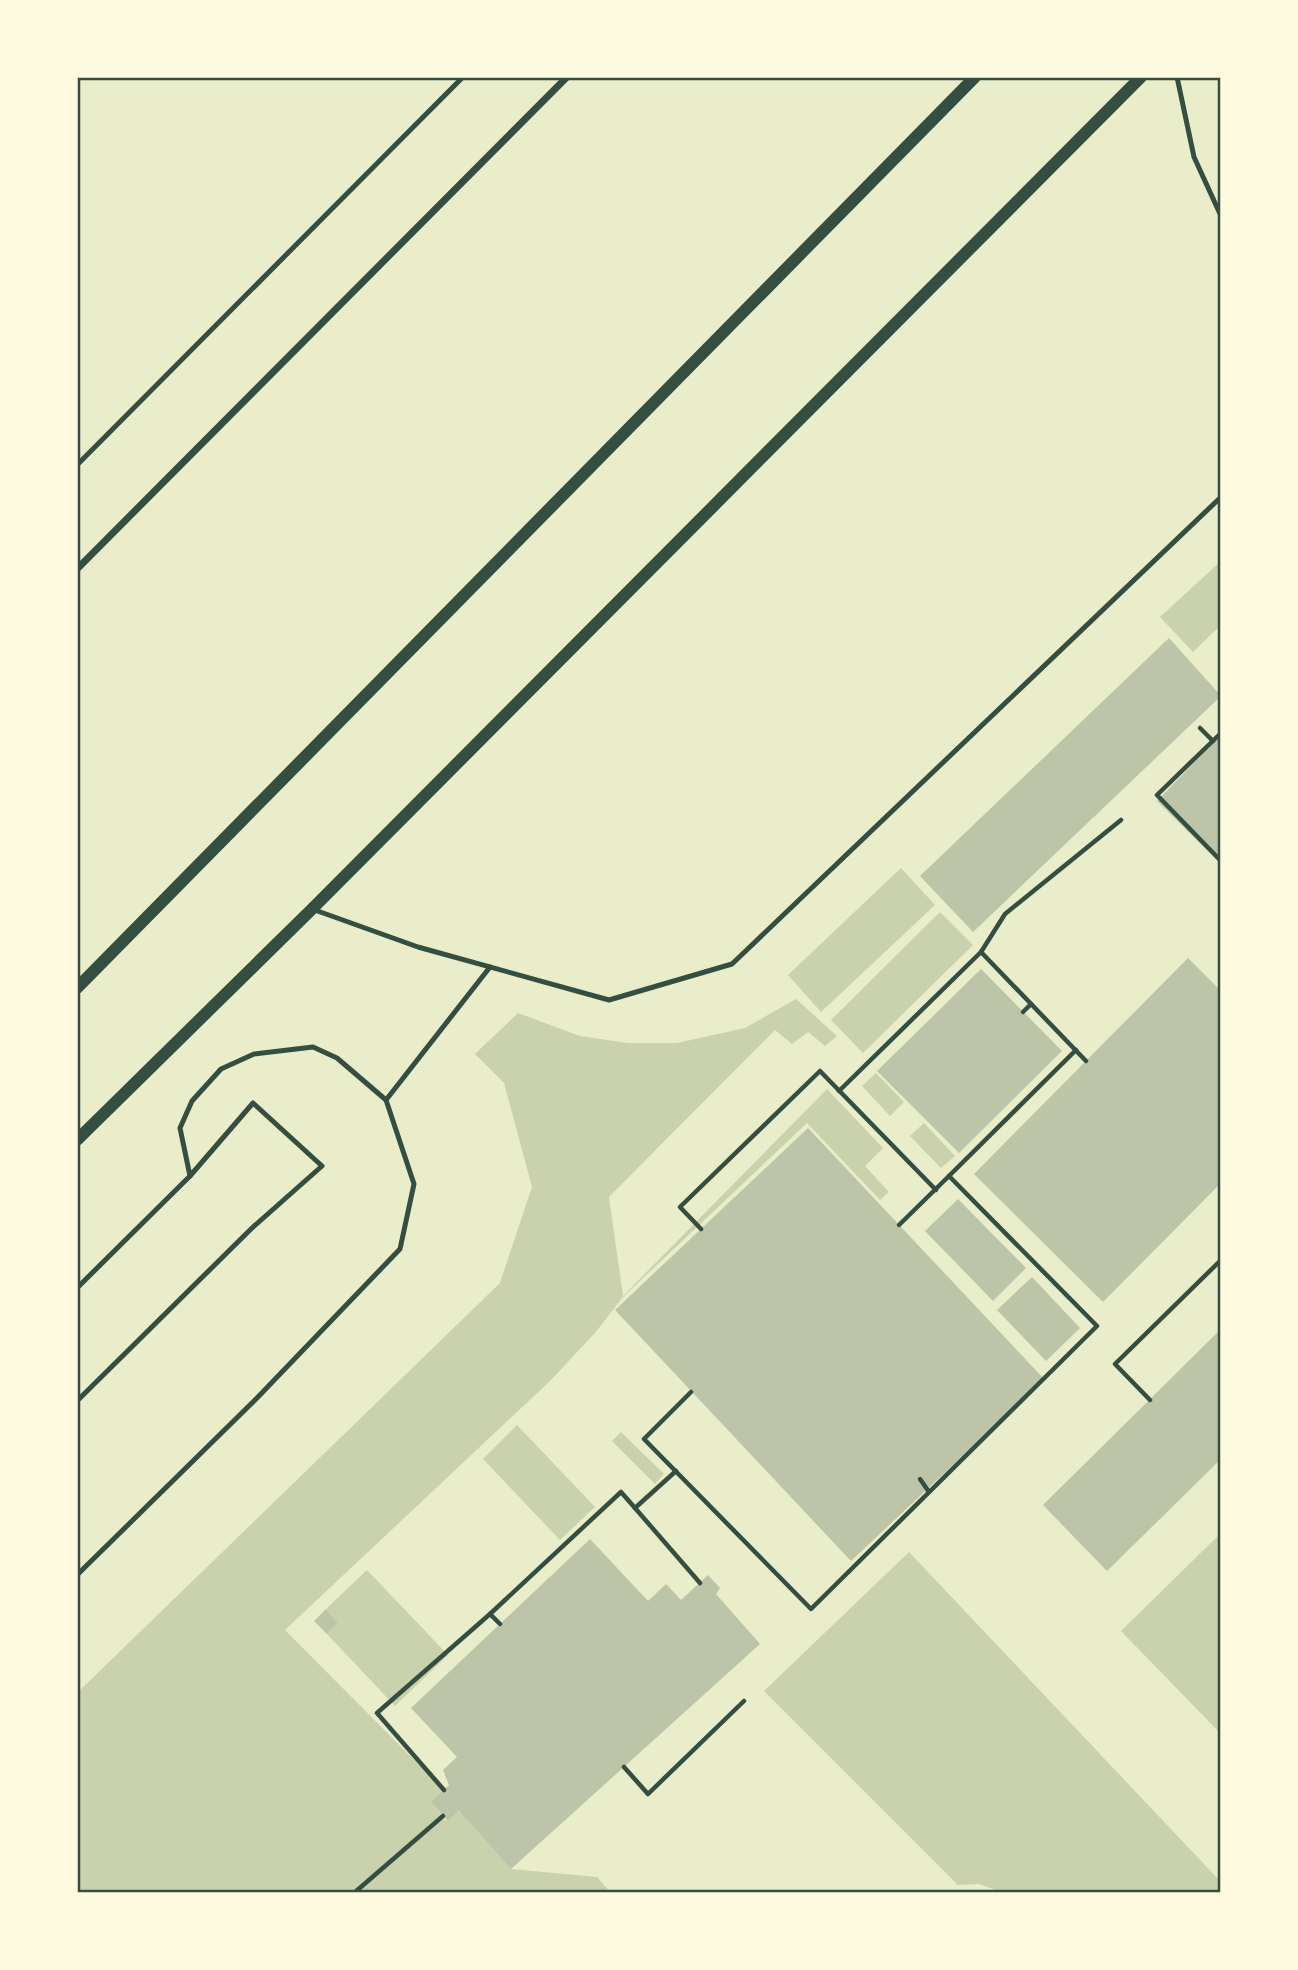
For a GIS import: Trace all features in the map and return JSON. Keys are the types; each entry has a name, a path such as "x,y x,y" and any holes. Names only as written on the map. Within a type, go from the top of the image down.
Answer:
{"street":[{"path":"77,569 567,77"},
{"path":"77,988 975,77"},
{"path":"77,1140 312,909 1140,77"}],"lane":[{"path":"77,465 463,77"},
{"path":"1177,77 1194,157 1221,216"},
{"path":"312,909 418,947 609,1000 732,964 1221,497"},
{"path":"386,1100 490,967"},
{"path":"77,1575 257,1398 400,1250 414,1184 386,1100 337,1058 313,1047 254,1054 221,1069 192,1101 180,1129 190,1176"},
{"path":"77,1288 190,1176 253,1103 322,1167 252,1228 77,1401"}],"path":[{"path":"1200,728 1213,741"},
{"path":"1221,733 1157,795 1221,861"},
{"path":"839,1091 981,952 1004,914 1121,820"},
{"path":"981,952 1086,1061"},
{"path":"1023,1012 1031,1004"},
{"path":"899,1225 1076,1050"},
{"path":"701,1229 680,1208 820,1071 936,1190"},
{"path":"691,1392 644,1439 811,1609 1097,1326 949,1176"},
{"path":"1150,1400 1115,1364 1221,1260"},
{"path":"635,1508 676,1471"},
{"path":"920,1479 929,1492"},
{"path":"444,1790 377,1713 490,1614 621,1492 700,1583"},
{"path":"490,1614 500,1624"},
{"path":"624,1767 648,1794 744,1701"},
{"path":"354,1893 443,1816"}],"green space":[{"path":"1221,561 1221,625 1193,652 1160,617"},
{"path":"901,868 935,905 821,1012 788,975"},
{"path":"940,912 973,945 863,1053 831,1020"},
{"path":"796,999 837,1036 825,1046 808,1032 792,1044 775,1030 609,1197 623,1296 827,1089 883,1148 865,1166 889,1192 880,1200 807,1123 623,1297 595,1333 550,1381 285,1630 444,1790 431,1802 443,1816 354,1893 77,1893 77,1693 500,1283 532,1187 504,1083 475,1054 518,1013 580,1036 628,1043 677,1043 745,1028"},
{"path":"876,1073 904,1102 890,1116 862,1086"},
{"path":"924,1123 955,1156 941,1168 910,1136"},
{"path":"517,1425 595,1507 560,1540 483,1459"},
{"path":"621,1432 664,1474 655,1484 612,1441"},
{"path":"1221,1533 1221,1734 1121,1631"},
{"path":"909,1552 1221,1882 1221,1893 1004,1893 979,1884 958,1885 764,1691"},
{"path":"367,1570 448,1655 395,1706 327,1634 338,1623 326,1609"},
{"path":"459,1811 511,1869 597,1877 611,1893 355,1893 443,1819 448,1821"}],"building":[{"path":"1169,638 1221,696 973,932 920,876"},
{"path":"1221,735 1221,864 1157,801"},
{"path":"1188,958 1221,991 1221,1183 1103,1302 974,1174"},
{"path":"981,969 1062,1051 959,1153 877,1071"},
{"path":"808,1128 1044,1379 851,1561 615,1310"},
{"path":"958,1199 1026,1268 993,1301 925,1231"},
{"path":"1032,1277 1080,1328 1046,1361 997,1310"},
{"path":"1221,1329 1221,1459 1107,1571 1043,1505"},
{"path":"590,1539 648,1601 666,1584 681,1600 708,1575 720,1588 716,1594 760,1644 511,1869 459,1811 448,1821 431,1802 449,1785 443,1770 457,1757 411,1708"},
{"path":"326,1609 338,1623 327,1634 314,1621"}]}
